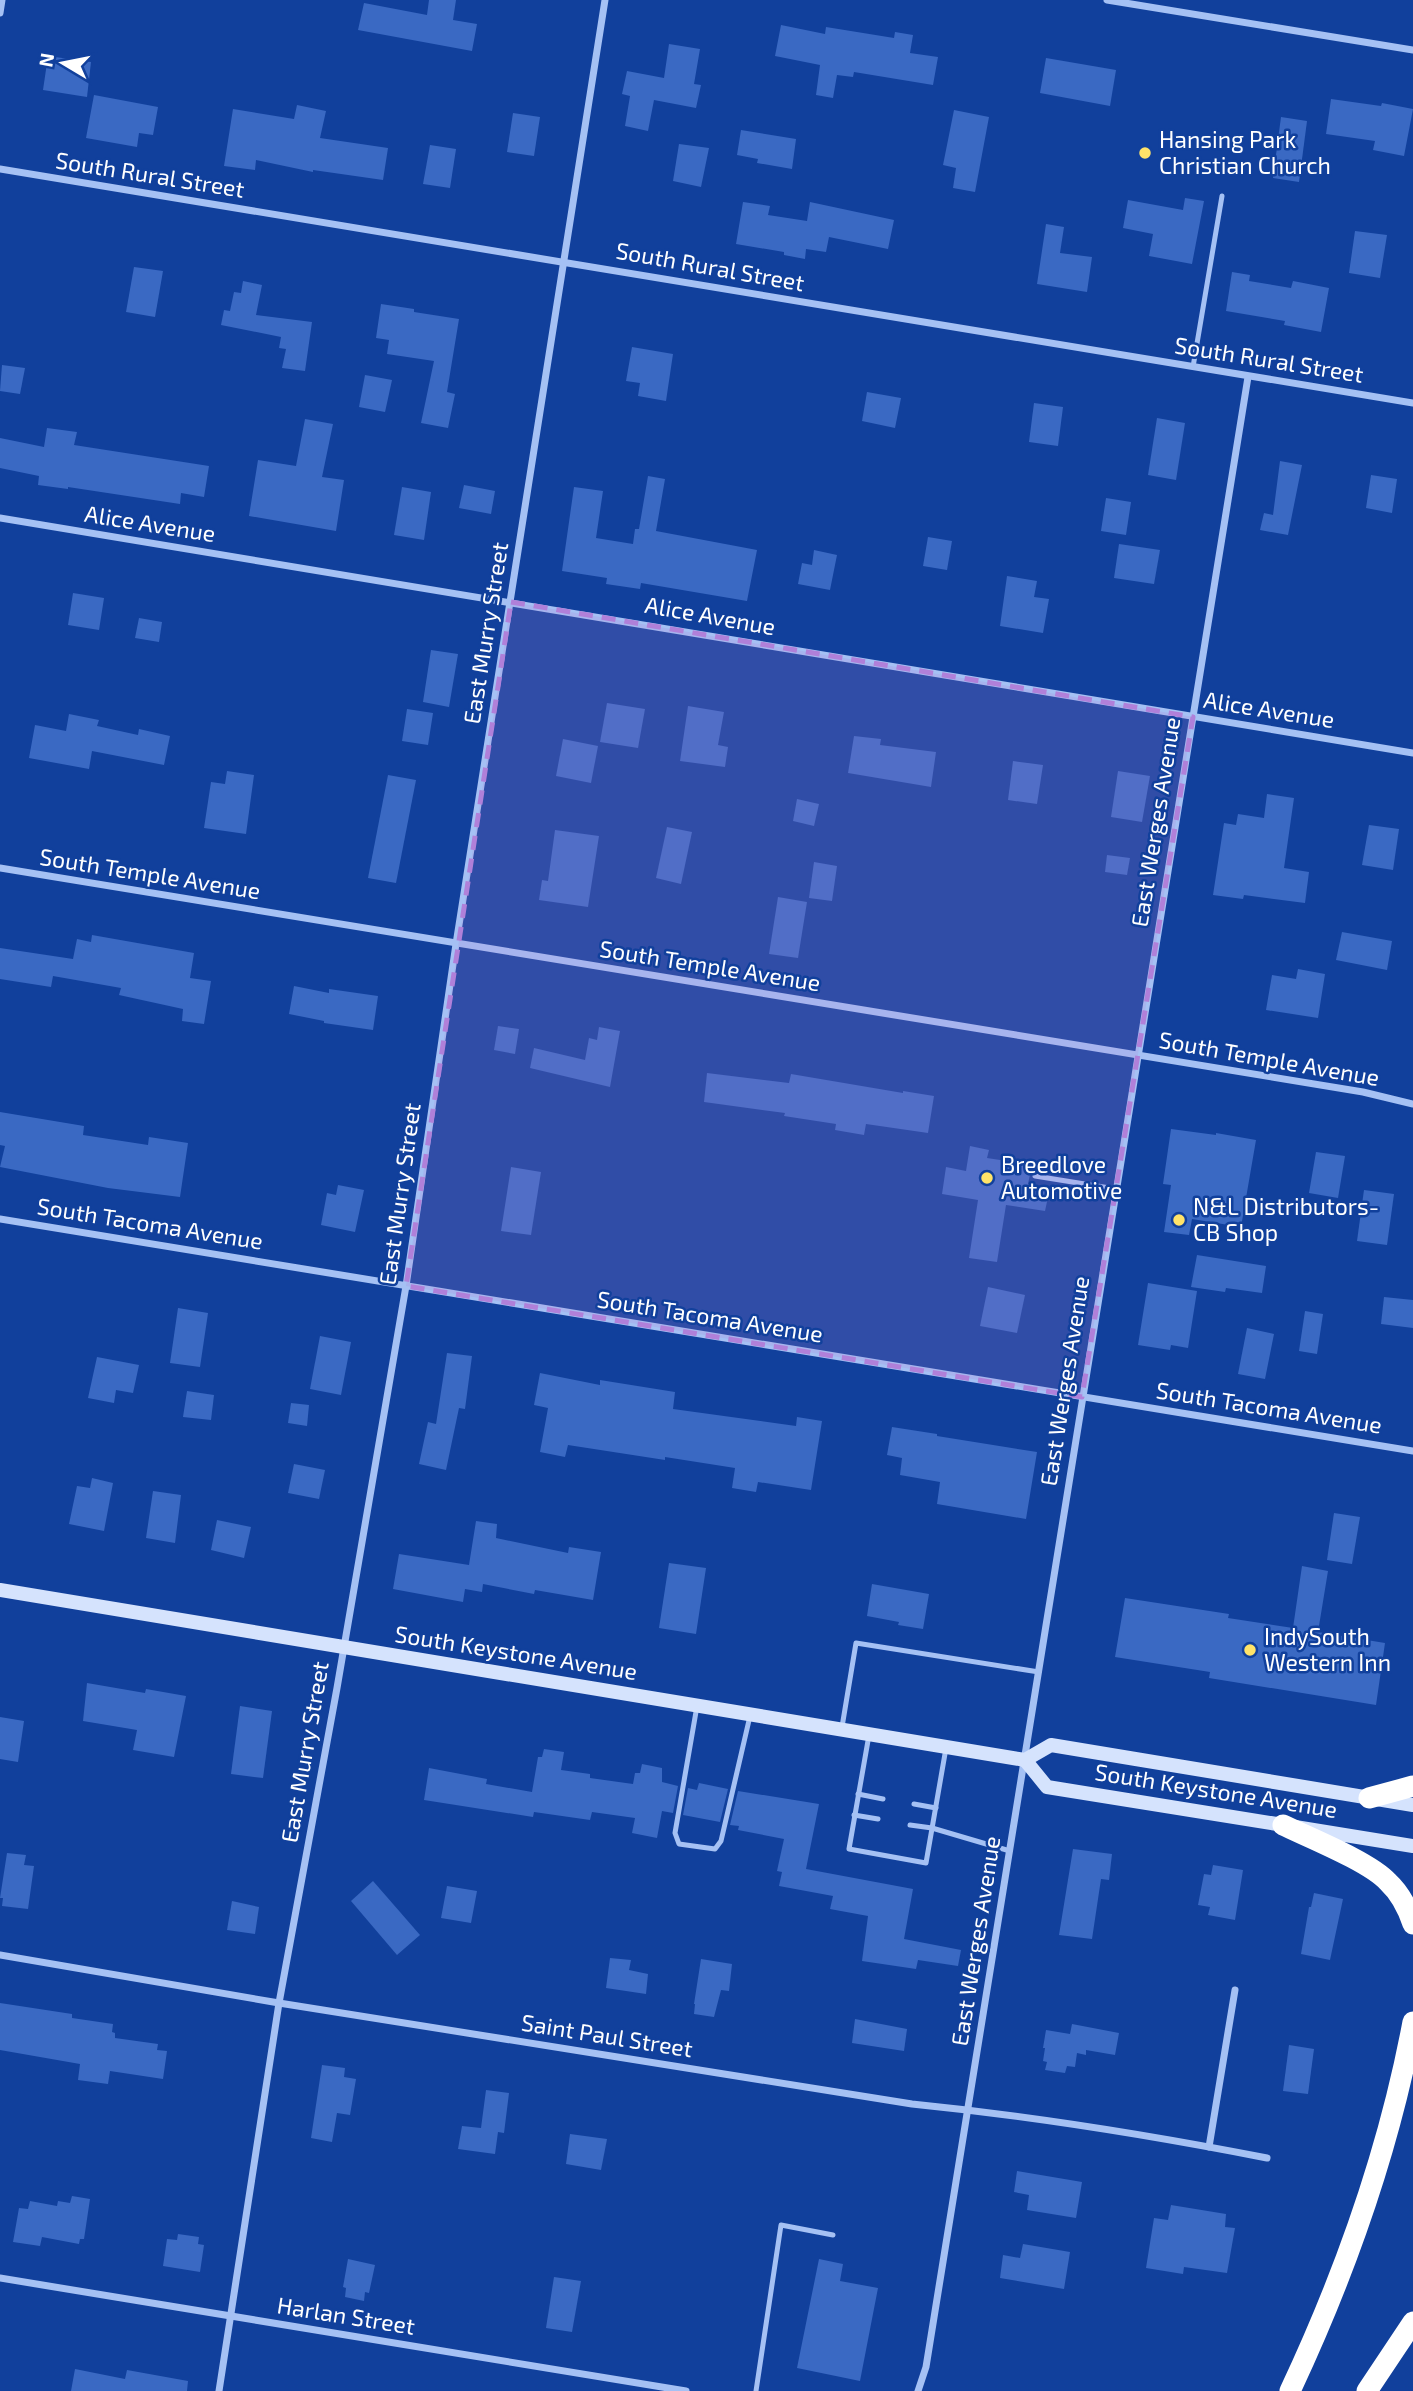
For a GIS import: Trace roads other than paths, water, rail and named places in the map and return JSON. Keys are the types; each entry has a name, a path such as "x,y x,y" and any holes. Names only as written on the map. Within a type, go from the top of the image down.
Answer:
{"highway":[{"path":"1369,1798 1413,1786"},
{"path":"1283,1825 1347,1856 1388,1880 1407,1908 1413,1924"},
{"path":"1290,2391 1323,2320 1357,2229 1388,2130 1413,2022"},
{"path":"1367,2391 1413,2322"}],"main road":[{"name":"South Keystone Avenue","path":"0,1590 946,1748 1025,1760 1051,1745 1413,1805"},
{"name":"South Keystone Avenue","path":"1025,1760 1047,1787 1413,1846"}],"street":[{"path":"0,13 2,0"},
{"name":"East Murry Street","path":"219,2391 279,2003 406,1286 456,944 605,0"},
{"path":"1107,0 1413,50"},
{"name":"South Rural Street","path":"0,169 1413,403"},
{"name":"East Werges Avenue","path":"918,2391 926,2367 1248,377"},
{"name":"Alice Avenue","path":"0,518 1413,753"},
{"name":"South Temple Avenue","path":"0,868 1363,1092 1413,1104"},
{"name":"South Tacoma Avenue","path":"0,1219 1413,1451"},
{"name":"Saint Paul Street","path":"0,1955 912,2105 968,2110 1266,2158"},
{"path":"1209,2147 1235,1990"},
{"name":"Harlan Street","path":"0,2278 686,2391"}],"lane":[{"path":"1193,368 1222,196"},
{"path":"1035,1176 1116,1189"},
{"path":"842,1730 856,1643 1038,1672"},
{"path":"697,1706 675,1833 679,1843 685,1846 715,1849 721,1841 750,1715"},
{"path":"869,1735 849,1849 926,1863 946,1748"},
{"path":"858,1794 883,1799"},
{"path":"914,1804 936,1808"},
{"path":"855,1815 878,1819"},
{"path":"910,1825 932,1828 1010,1851"},
{"path":"756,2391 781,2225 833,2235"}],"place":[{"name":"Hansing Park Christian Church","path":"1145,153"},
{"name":"Breedlove Automotive","path":"987,1178"},
{"name":"N&L Distributors- CB Shop","path":"1179,1220"},
{"name":"IndySouth Western Inn","path":"1250,1650"}]}
